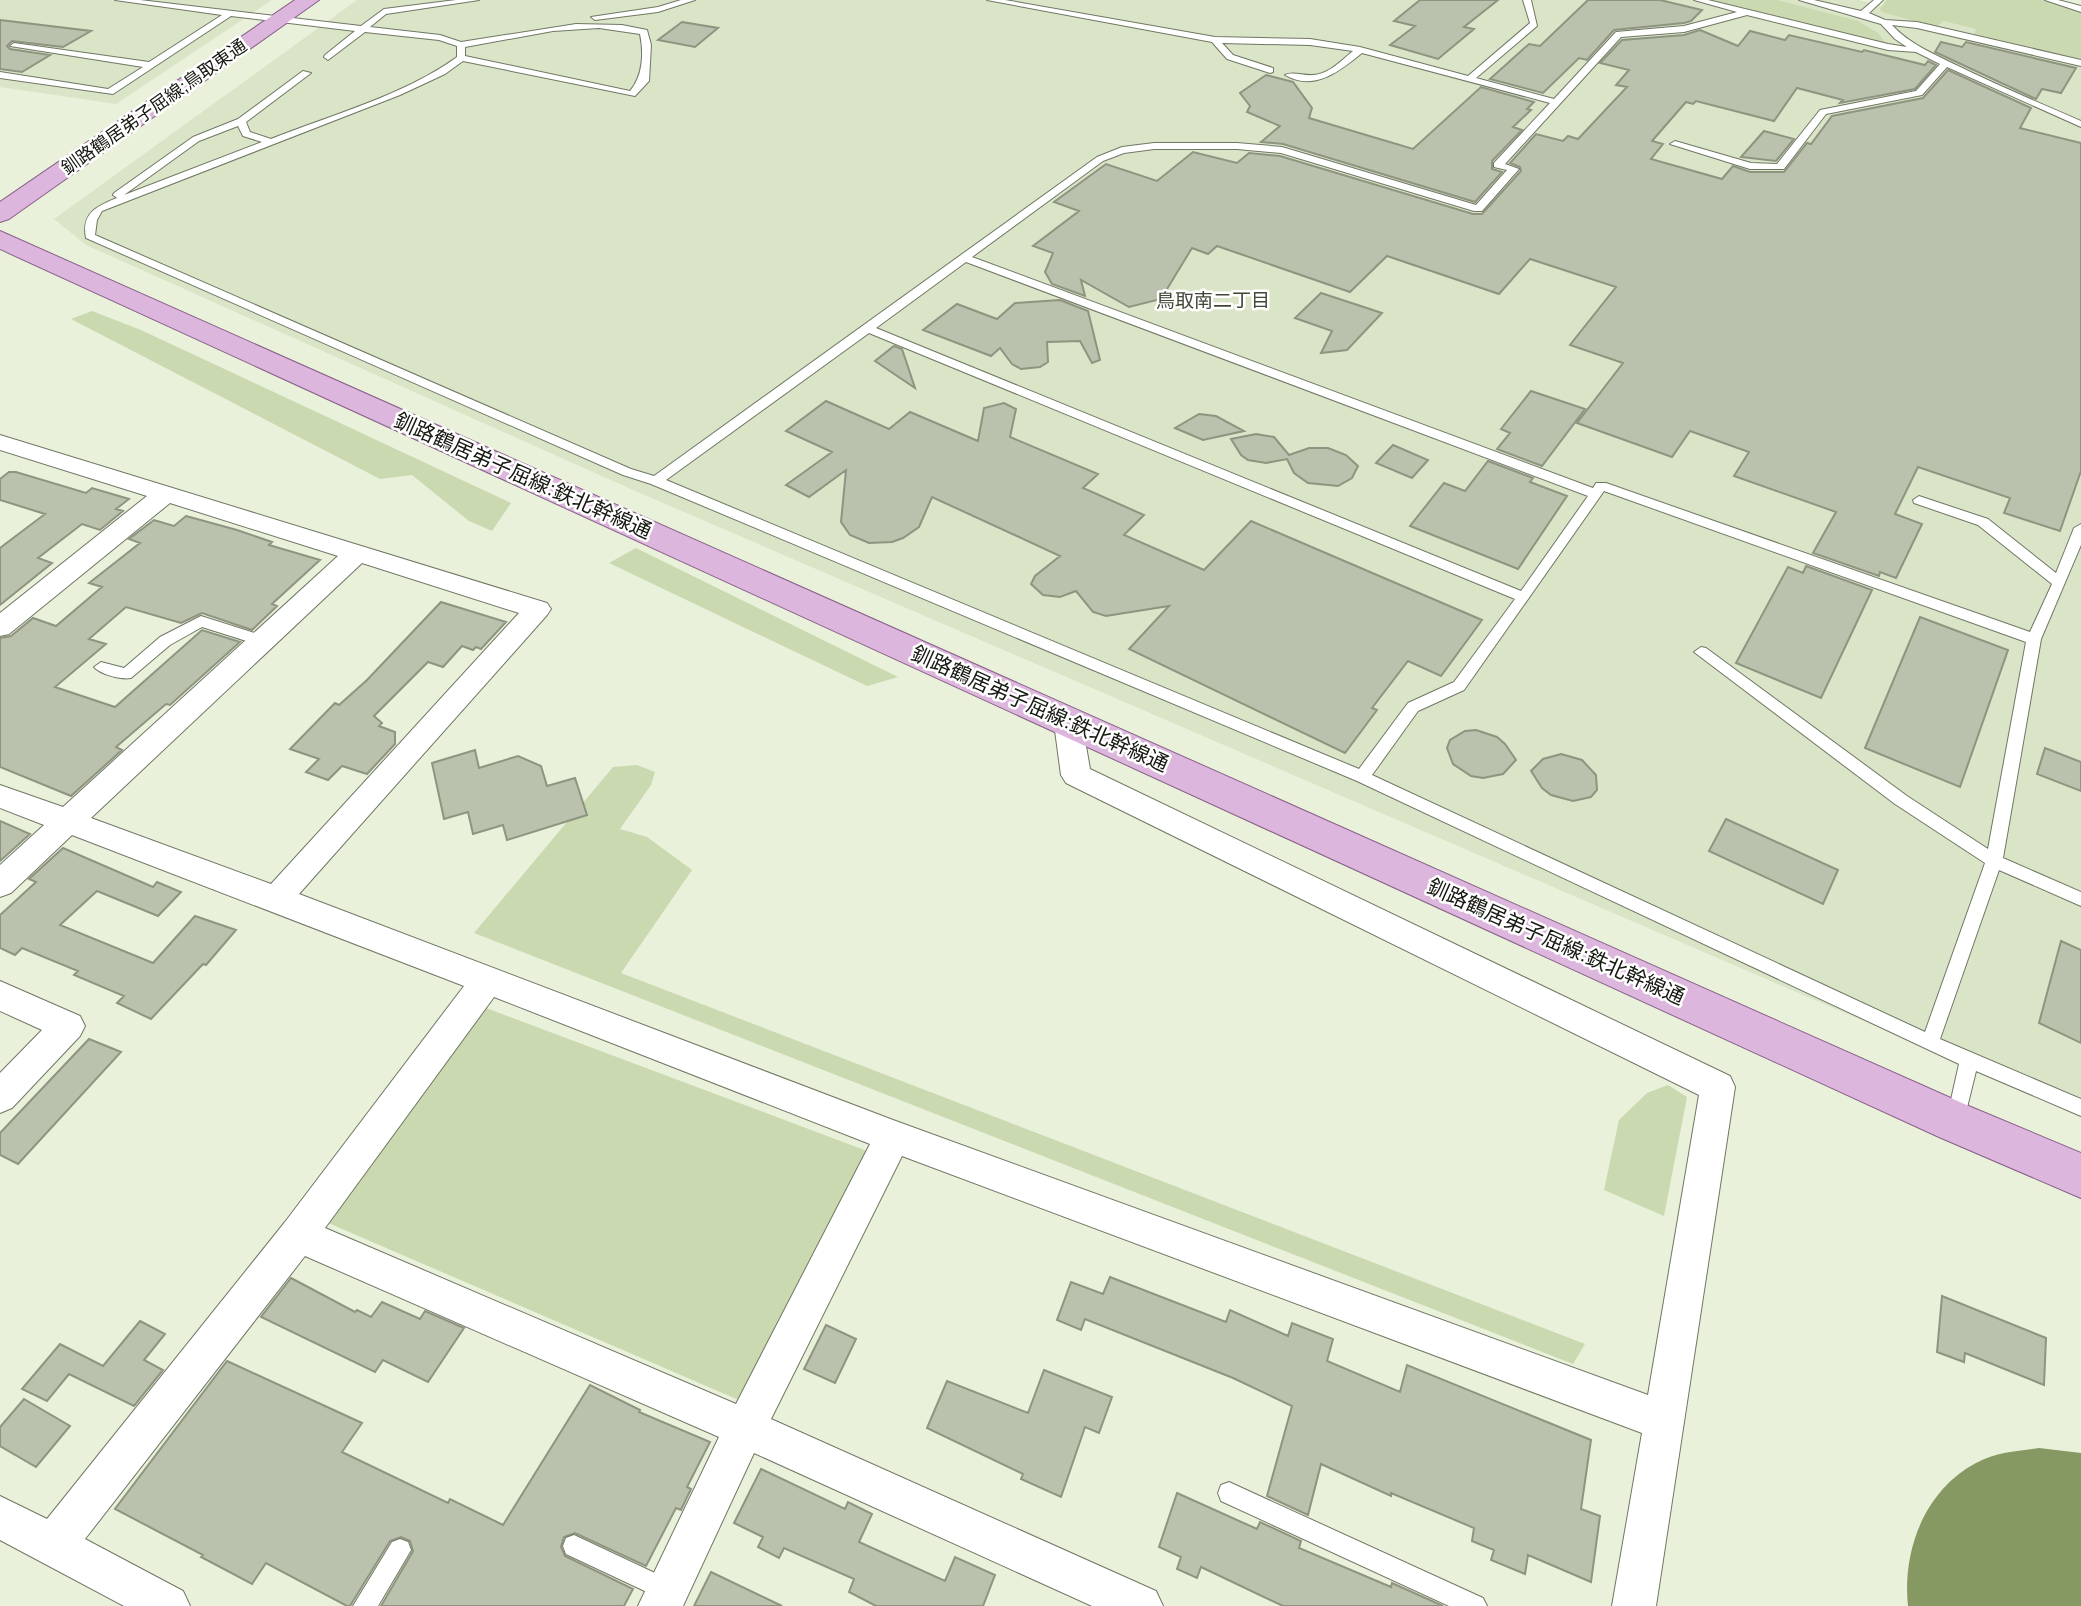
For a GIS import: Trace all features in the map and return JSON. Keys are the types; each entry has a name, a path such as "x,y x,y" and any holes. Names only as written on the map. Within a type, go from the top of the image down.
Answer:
{"main road":[{"name":"釧路鶴居弟子屈線;鳥取東通","path":"0,214 309,0"},
{"name":"釧路鶴居弟子屈線:鉄北幹線通","path":"0,239 1068,723 1955,1122 2081,1176"}],"street":[{"path":"0,442 538,608 276,899"},
{"path":"0,627 165,494"},
{"path":"0,884 358,552"},
{"path":"1068,723 1076,775 1718,1087 1634,1606"},
{"path":"0,796 893,1136 1664,1421"},
{"path":"53,1546 298,1235 488,980"},
{"path":"0,995 68,1026 0,1097"},
{"path":"664,1598 745,1428 893,1136"},
{"path":"298,1235 745,1428 1141,1606"},
{"path":"0,1517 168,1606"}],"lane":[{"path":"98,209 397,93 442,72 461,58 632,94 644,81 647,45 644,32 620,26 589,25 461,45 440,38 156,2 119,0"},
{"path":"328,57 384,12 475,0"},
{"path":"440,38 658,9 691,0"},
{"path":"991,0 1214,40 1310,42 1360,50 1556,102"},
{"path":"1471,79 1534,24 1527,0"},
{"path":"1698,0 1888,47 1919,50"},
{"path":"1802,0 1863,14 1884,22 1917,25 2081,62"},
{"path":"1863,14 1880,0"},
{"path":"2049,0 2081,9"},
{"path":"656,481 1100,159 1122,150 1154,146 1237,146 1282,150 1478,209 1514,169 1498,164 1619,34 1647,35 1686,29 1712,24 1747,12"},
{"path":"0,75 110,92 230,13"},
{"path":"1884,22 1898,37 1919,50 2081,124"},
{"path":"1214,40 1230,57 1270,70"},
{"path":"461,45 461,58"},
{"path":"14,46 151,65"},
{"path":"1290,75 1302,79 1325,78 1360,50"},
{"path":"1675,145 1750,166 1780,167 1823,112 1919,93 1946,63"},
{"path":"306,73 241,121 196,139 98,209 92,220 90,236 627,472 656,481 1362,777 1930,1043 2081,1108"},
{"path":"241,121 246,134 272,142"},
{"path":"964,258 1596,494"},
{"path":"868,329 1524,597"},
{"path":"1362,777 1413,707 1459,686 1601,485 2034,639"},
{"path":"1919,500 1983,522 2059,583"},
{"path":"1930,1043 1994,861 2034,639 2081,528"},
{"path":"101,667 126,674 164,640 201,621 262,641"},
{"path":"1701,652 1901,800 1994,861 2081,900"},
{"path":"1955,1122 1969,1060"},
{"path":"1229,1493 1475,1606"},
{"path":"574,1546 664,1598"},
{"path":"365,1606 400,1550"}],"shaded area":[{"path":"0,0 272,0 116,104 0,87"},
{"path":"357,0 1859,0 2081,55 2081,1115 633,490 86,245 54,219"},
{"path":"1703,0 1777,0 1858,21 1878,33 1888,46"},
{"path":"1886,0 2045,0 2081,10 2081,59 1974,35 1976,29 1943,21 1936,27 1882,12 1880,9"},
{"path":"92,311 141,330 511,503 492,531 469,521 412,475 380,479 71,319"},
{"path":"636,548 898,677 867,686 609,563"},
{"path":"637,765 655,772 651,785 620,829 647,837 692,870 621,973 1585,1344 1573,1364 474,933 613,767"},
{"path":"478,1005 867,1151 741,1401 319,1219"},
{"path":"1668,1085 1687,1097 1664,1216 1604,1190 1619,1120 1647,1093"},
{"path":"2039,1448 2081,1453 2081,1606 1908,1606 1907,1585 1913,1543 1930,1505 1943,1489 1958,1475 1983,1459 2007,1452"}],"building":[{"path":"1420,0 1498,0 1464,27 1474,29 1438,59 1390,45 1415,26 1394,21"},
{"path":"1588,0 1660,0 1702,10 1691,21 1684,23 1614,30 1587,60 1579,58 1543,93 1490,79 1529,44 1540,46"},
{"path":"0,20 91,31 63,47 12,41 7,46 10,49 50,55 22,72 0,69"},
{"path":"682,22 718,28 695,47 658,40"},
{"path":"1700,30 1738,46 1750,31 1785,40 1789,35 1925,65 1928,61 1936,65 1915,89 1840,103 1843,100 1797,88 1774,121 1696,101 1693,104 1686,102 1652,141 1663,144 1651,159 1722,179 1733,166 1750,172 1784,172 1807,143 1811,144 1832,116 1923,98 1948,70 2031,108 2020,128 2081,143 2081,471 2060,531 2004,513 2010,498 1918,467 1895,514 1922,524 1896,578 1880,572 1879,576 1813,553 1836,512 1734,476 1749,452 1690,431 1672,457 1577,423 1623,363 1570,345 1616,287 1530,259 1499,294 1387,256 1350,292 1217,246 1208,254 1192,248 1161,299 1129,307 1081,280 1085,296 1052,284 1045,272 1053,253 1033,246 1079,211 1054,202 1106,164 1157,181 1193,152 1237,163 1249,153 1280,156 1473,214 1482,214 1521,171 1520,167 1510,163 1536,134 1563,141 1568,136 1578,139 1627,87 1616,85 1629,70 1600,63 1622,40 1684,35"},
{"path":"1941,42 1962,47 1966,42 2076,68 2061,93 2042,89 2036,99 1935,52"},
{"path":"1266,75 1293,82 1312,108 1309,118 1413,149 1481,87 1534,102 1527,109 1531,110 1513,127 1522,130 1492,161 1492,169 1502,172 1475,202 1283,144 1261,142 1280,126 1247,112 1250,106 1240,93"},
{"path":"1764,131 1794,139 1776,161 1741,157"},
{"path":"1321,293 1382,313 1347,350 1321,353 1332,331 1295,318"},
{"path":"1060,300 1088,311 1100,360 1092,363 1080,341 1047,342 1048,362 1040,367 1021,369 1012,364 1000,348 991,356 923,330 957,304 997,319 1015,303"},
{"path":"894,346 902,349 915,388 875,361"},
{"path":"1531,391 1585,409 1542,466 1497,449 1510,433 1501,429"},
{"path":"826,401 889,429 910,412 978,441 984,408 1004,403 1016,409 1010,437 1098,474 1083,488 1144,515 1124,535 1204,570 1251,521 1482,620 1441,676 1408,661 1372,708 1377,710 1345,753 1129,649 1169,606 1106,616 1093,612 1076,591 1060,597 1043,595 1031,584 1035,576 1060,556 932,497 919,527 903,538 892,542 869,543 850,535 841,522 846,470 809,497 786,485 832,452 786,431"},
{"path":"1199,414 1216,416 1244,431 1203,440 1175,428"},
{"path":"1256,434 1274,437 1289,455 1309,448 1328,448 1346,455 1358,466 1352,478 1338,486 1308,483 1294,473 1287,459 1266,463 1248,460 1241,455 1231,439"},
{"path":"1393,445 1428,460 1412,478 1376,463"},
{"path":"1488,461 1533,478 1530,482 1567,496 1518,569 1410,526 1444,483 1465,491"},
{"path":"9,472 86,493 92,488 129,499 116,509 123,511 100,530 82,524 38,558 52,563 0,605 0,548 45,514 0,500 0,479"},
{"path":"186,516 237,530 272,542 269,545 320,560 272,604 277,606 252,630 202,613 181,623 126,607 89,639 106,644 55,687 115,707 202,630 240,642 170,705 166,704 116,747 122,750 71,796 0,767 0,638 11,636 33,618 56,626 102,587 89,583 140,543 129,539 154,520 174,526"},
{"path":"1806,566 1872,590 1821,698 1736,663 1788,567 1803,573"},
{"path":"441,602 506,622 481,649 476,647 473,650 462,646 443,667 428,662 374,716 382,723 379,726 395,732 395,744 367,774 342,766 328,780 306,772 319,759 290,749 335,703 339,705 367,680"},
{"path":"1920,617 2008,650 1960,787 1865,748"},
{"path":"1476,730 1497,737 1516,760 1503,774 1483,778 1471,776 1453,764 1447,748 1450,740 1465,731"},
{"path":"2045,748 2081,762 2081,791 2037,774"},
{"path":"475,750 479,768 518,756 541,766 547,786 575,778 587,815 507,840 503,825 473,834 468,812 444,819 432,763"},
{"path":"1561,754 1582,760 1596,775 1597,790 1591,797 1573,801 1551,795 1542,788 1531,771 1543,759"},
{"path":"1726,819 1838,870 1823,904 1709,851"},
{"path":"0,821 30,834 0,861"},
{"path":"63,848 153,887 157,882 181,892 158,916 97,891 60,925 153,963 195,916 236,930 206,965 203,964 151,1019 117,1003 124,996 74,975 78,971 22,948 15,955 0,948 0,915 36,882 29,879"},
{"path":"2061,941 2081,950 2081,1043 2039,1023"},
{"path":"89,1039 121,1052 18,1164 0,1155 0,1133"},
{"path":"1110,1277 1226,1322 1230,1310 1288,1336 1292,1323 1333,1339 1327,1361 1400,1392 1407,1365 1591,1440 1581,1509 1600,1516 1591,1582 1528,1555 1525,1574 1491,1560 1494,1550 1472,1541 1474,1528 1391,1493 1391,1496 1321,1464 1308,1515 1267,1496 1292,1406 1233,1378 1085,1319 1081,1330 1057,1320 1071,1282 1103,1294"},
{"path":"291,1278 355,1312 357,1310 371,1317 382,1302 420,1319 425,1311 464,1328 428,1382 383,1360 375,1372 261,1317"},
{"path":"1942,1296 2046,1338 2044,1385 1965,1353 1964,1362 1937,1352"},
{"path":"140,1321 165,1334 144,1360 163,1370 134,1406 69,1374 47,1401 22,1389 60,1344 103,1366"},
{"path":"826,1325 856,1339 835,1383 804,1369"},
{"path":"227,1361 362,1423 342,1452 448,1503 450,1499 503,1525 590,1385 640,1410 639,1412 710,1442 687,1487 691,1489 681,1510 676,1508 646,1566 575,1533 564,1537 561,1547 565,1556 633,1589 624,1606 381,1606 413,1551 410,1541 401,1537 390,1541 350,1606 347,1606 266,1563 252,1584 115,1509"},
{"path":"1044,1370 1112,1397 1099,1433 1085,1427 1061,1497 1021,1479 1023,1474 927,1428 947,1381 1028,1413"},
{"path":"24,1399 70,1426 36,1467 0,1446 0,1427"},
{"path":"761,1469 845,1509 848,1502 872,1514 859,1542 945,1581 955,1557 995,1575 983,1606 876,1606 849,1592 854,1579 784,1548 779,1558 758,1547 763,1537 734,1523"},
{"path":"1177,1493 1257,1529 1260,1522 1301,1541 1299,1548 1391,1587 1392,1583 1443,1606 1283,1606 1201,1567 1197,1578 1177,1569 1181,1557 1159,1547"},
{"path":"711,1572 782,1606 694,1606"}],"district":[{"name":"鳥取南二丁目","path":"1213,300"}]}
